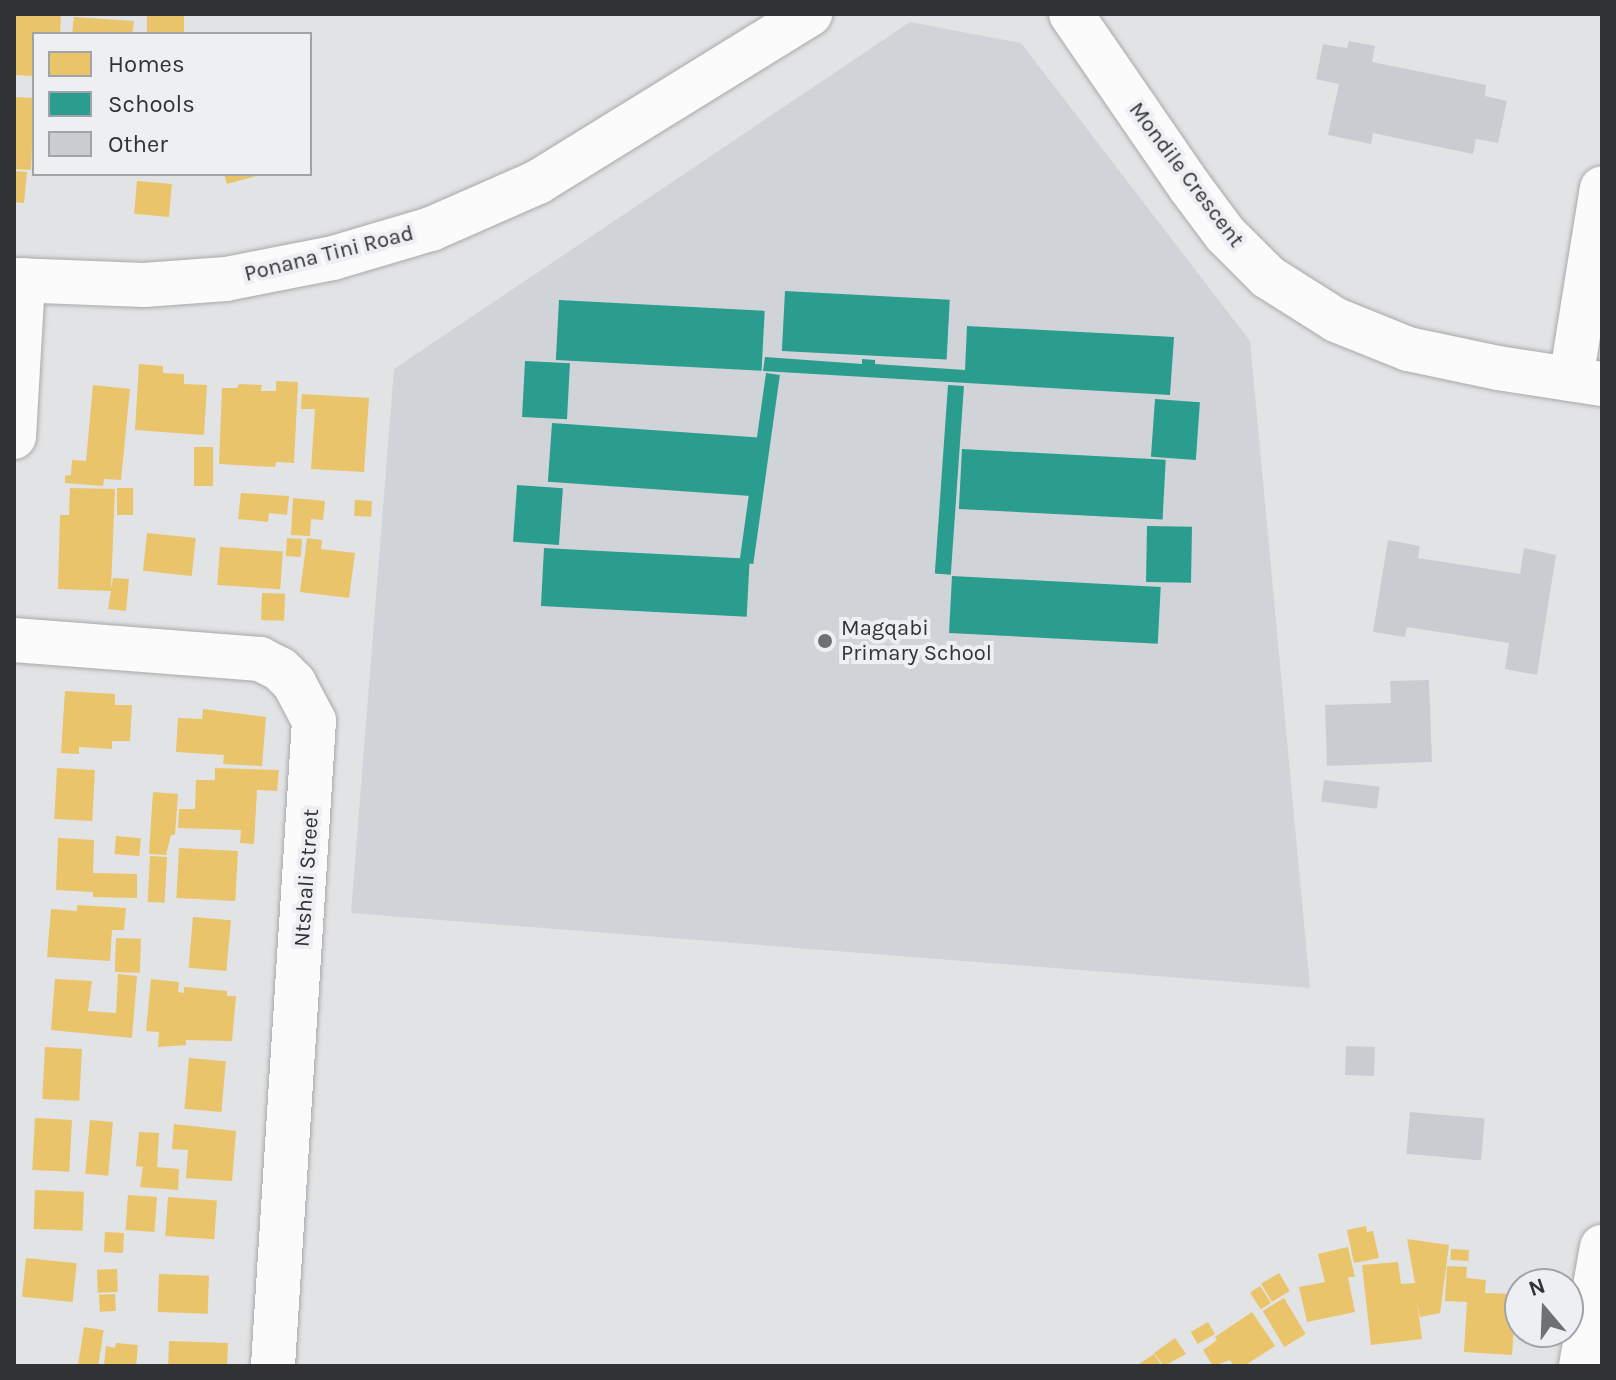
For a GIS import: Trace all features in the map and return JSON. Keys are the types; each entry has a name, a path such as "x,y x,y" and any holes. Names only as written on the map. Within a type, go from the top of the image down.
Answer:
{"street":[{"name":"Mondile Crescent","path":"1071,14 1225,234 1268,277 1336,320 1408,349 1586,381"},
{"name":"Ponana Tini Road","path":"19,280 144,285 226,279 333,258 431,229 538,182 794,19"},
{"path":"1586,381 1602,188"},
{"path":"14,437 19,280"},
{"name":"Ntshali Street","path":"14,640 260,659 280,669 294,683 314,721 273,1366"},
{"path":"1581,1366 1602,1247"}],"shaded area":[{"name":"Magqabi Primary School","path":"910,22 1021,43 1250,341 1310,988 351,913 394,369"}],"building: Homes":[{"path":"14,14 61,14 60,32 32,32 32,76 14,75"},
{"path":"147,14 184,14 184,32 147,32"},
{"path":"74,17 134,21 132,32 72,32"},
{"path":"14,97 32,98 31,170 14,169"},
{"path":"14,171 27,172 24,203 14,202"},
{"path":"225,176 256,176 227,184"},
{"path":"137,181 172,184 169,217 134,214"},
{"path":"139,364 163,366 163,373 184,374 184,384 207,385 204,435 135,430"},
{"path":"276,381 298,382 294,463 276,462 275,467 219,464 222,388 237,388 239,384 262,385 261,391 276,391"},
{"path":"93,385 130,389 121,480 104,479 103,486 65,483 65,476 71,475 72,460 86,461"},
{"path":"302,394 369,398 364,472 311,469 315,409 301,409"},
{"path":"194,447 213,447 213,486 194,486"},
{"path":"70,488 115,489 111,589 113,578 129,579 126,611 108,609 111,591 58,589 60,515 69,515"},
{"path":"117,488 133,488 133,515 117,515"},
{"path":"241,493 289,496 287,515 269,513 268,522 238,519"},
{"path":"293,498 325,501 323,520 311,519 310,536 291,535"},
{"path":"355,500 372,501 371,517 354,516"},
{"path":"147,533 196,538 192,576 143,571"},
{"path":"287,538 302,539 301,557 286,556"},
{"path":"307,538 322,540 321,549 355,553 349,598 300,592"},
{"path":"220,547 283,551 280,589 217,585"},
{"path":"262,593 285,594 284,621 261,620"},
{"path":"65,691 115,694 115,705 132,705 130,741 112,741 112,749 79,747 79,754 61,753"},
{"path":"203,709 266,717 262,766 223,764 224,755 176,752 178,718 202,719"},
{"path":"57,768 95,770 92,821 54,819"},
{"path":"215,768 279,770 277,791 257,790 254,844 240,843 241,830 178,828 179,809 195,809 196,780 215,780"},
{"path":"153,792 178,794 175,835 171,835 166,855 149,854"},
{"path":"116,836 141,838 139,856 114,854"},
{"path":"58,838 94,840 93,873 137,874 137,898 93,897 93,892 56,890"},
{"path":"179,848 238,851 235,901 176,898"},
{"path":"150,856 167,857 165,903 148,902"},
{"path":"77,905 126,908 124,930 112,930 110,961 47,957 51,909 77,911"},
{"path":"193,917 231,920 226,971 189,968"},
{"path":"116,938 141,939 140,973 115,972"},
{"path":"118,974 137,976 132,1038 51,1030 55,979 92,981 88,1011 116,1013"},
{"path":"151,979 179,982 178,992 184,993 184,987 227,991 227,996 236,996 232,1041 186,1040 186,1045 158,1047 159,1032 146,1031"},
{"path":"45,1047 82,1049 79,1101 42,1099"},
{"path":"189,1058 226,1061 221,1112 185,1109"},
{"path":"35,1118 72,1120 69,1172 32,1170"},
{"path":"90,1120 113,1122 108,1176 85,1174"},
{"path":"174,1124 236,1131 232,1181 186,1178 188,1150 172,1149"},
{"path":"139,1132 159,1133 157,1167 179,1169 178,1190 140,1187 143,1167 136,1166"},
{"path":"35,1190 84,1192 83,1231 34,1229"},
{"path":"128,1195 157,1197 154,1232 126,1230"},
{"path":"168,1197 217,1200 214,1239 165,1236"},
{"path":"1366,1226 1367,1232 1373,1231 1379,1258 1354,1263 1347,1230"},
{"path":"105,1232 124,1233 123,1253 104,1252"},
{"path":"1407,1239 1449,1245 1440,1313 1420,1317 1417,1302 1422,1339 1371,1345 1362,1265 1398,1262 1401,1284 1415,1283"},
{"path":"1348,1247 1355,1277 1348,1277 1355,1312 1307,1322 1299,1287 1325,1282 1318,1254"},
{"path":"1451,1249 1469,1250 1468,1261 1450,1260"},
{"path":"26,1258 77,1263 73,1302 22,1297"},
{"path":"1447,1266 1467,1267 1466,1278 1486,1280 1485,1293 1504,1294 1504,1348 1512,1348 1512,1355 1464,1352 1467,1302 1445,1301"},
{"path":"117,1269 118,1292 98,1293 97,1270"},
{"path":"1279,1273 1290,1291 1272,1302 1261,1284"},
{"path":"159,1274 209,1276 208,1314 158,1312"},
{"path":"1260,1286 1271,1303 1261,1309 1250,1293"},
{"path":"115,1294 116,1311 100,1312 99,1295"},
{"path":"1284,1298 1306,1334 1284,1347 1263,1311"},
{"path":"1252,1312 1275,1346 1244,1366 1234,1366 1230,1360 1213,1366 1203,1350 1217,1340 1215,1337"},
{"path":"1208,1322 1215,1334 1198,1344 1191,1332"},
{"path":"84,1327 104,1330 98,1366 78,1366"},
{"path":"1175,1338 1186,1354 1164,1366 1154,1353"},
{"path":"169,1341 228,1343 227,1366 168,1366"},
{"path":"116,1343 138,1345 136,1366 104,1365 106,1346 115,1348"},
{"path":"1154,1354 1162,1366 1136,1366"}],"building: Schools":[{"path":"785,291 950,300 947,360 782,351"},
{"path":"559,300 765,311 762,371 556,360"},
{"path":"967,326 1174,337 1170,395 763,371 765,357 862,364 862,359 875,360 875,364 965,370"},
{"path":"525,361 570,363 567,419 522,417"},
{"path":"766,373 780,375 753,564 739,562"},
{"path":"948,385 964,386 951,575 935,574"},
{"path":"1155,399 1200,402 1196,460 1151,457"},
{"path":"552,423 758,437 754,496 548,482"},
{"path":"962,449 1166,460 1163,520 959,509"},
{"path":"517,485 563,488 559,545 513,542"},
{"path":"1147,526 1192,527 1191,583 1146,582"},
{"path":"544,548 750,559 747,617 541,606"},
{"path":"952,576 1161,587 1158,644 949,633"}],"building: Other":[{"path":"1349,41 1375,46 1372,62 1486,85 1485,96 1507,101 1498,143 1476,139 1473,154 1373,133 1371,144 1328,135 1339,84 1316,79 1323,44 1347,48"},
{"path":"1388,540 1420,546 1418,558 1520,574 1524,548 1556,555 1537,675 1505,669 1509,643 1407,627 1405,637 1373,632"},
{"path":"1429,680 1432,762 1327,766 1325,705 1391,703 1390,681"},
{"path":"1324,780 1380,787 1377,809 1321,802"},
{"path":"1346,1046 1375,1047 1374,1076 1345,1075"},
{"path":"1410,1112 1485,1119 1481,1160 1406,1154"}],"place":[{"name":"Magqabi Primary School","path":"825,641"}]}
